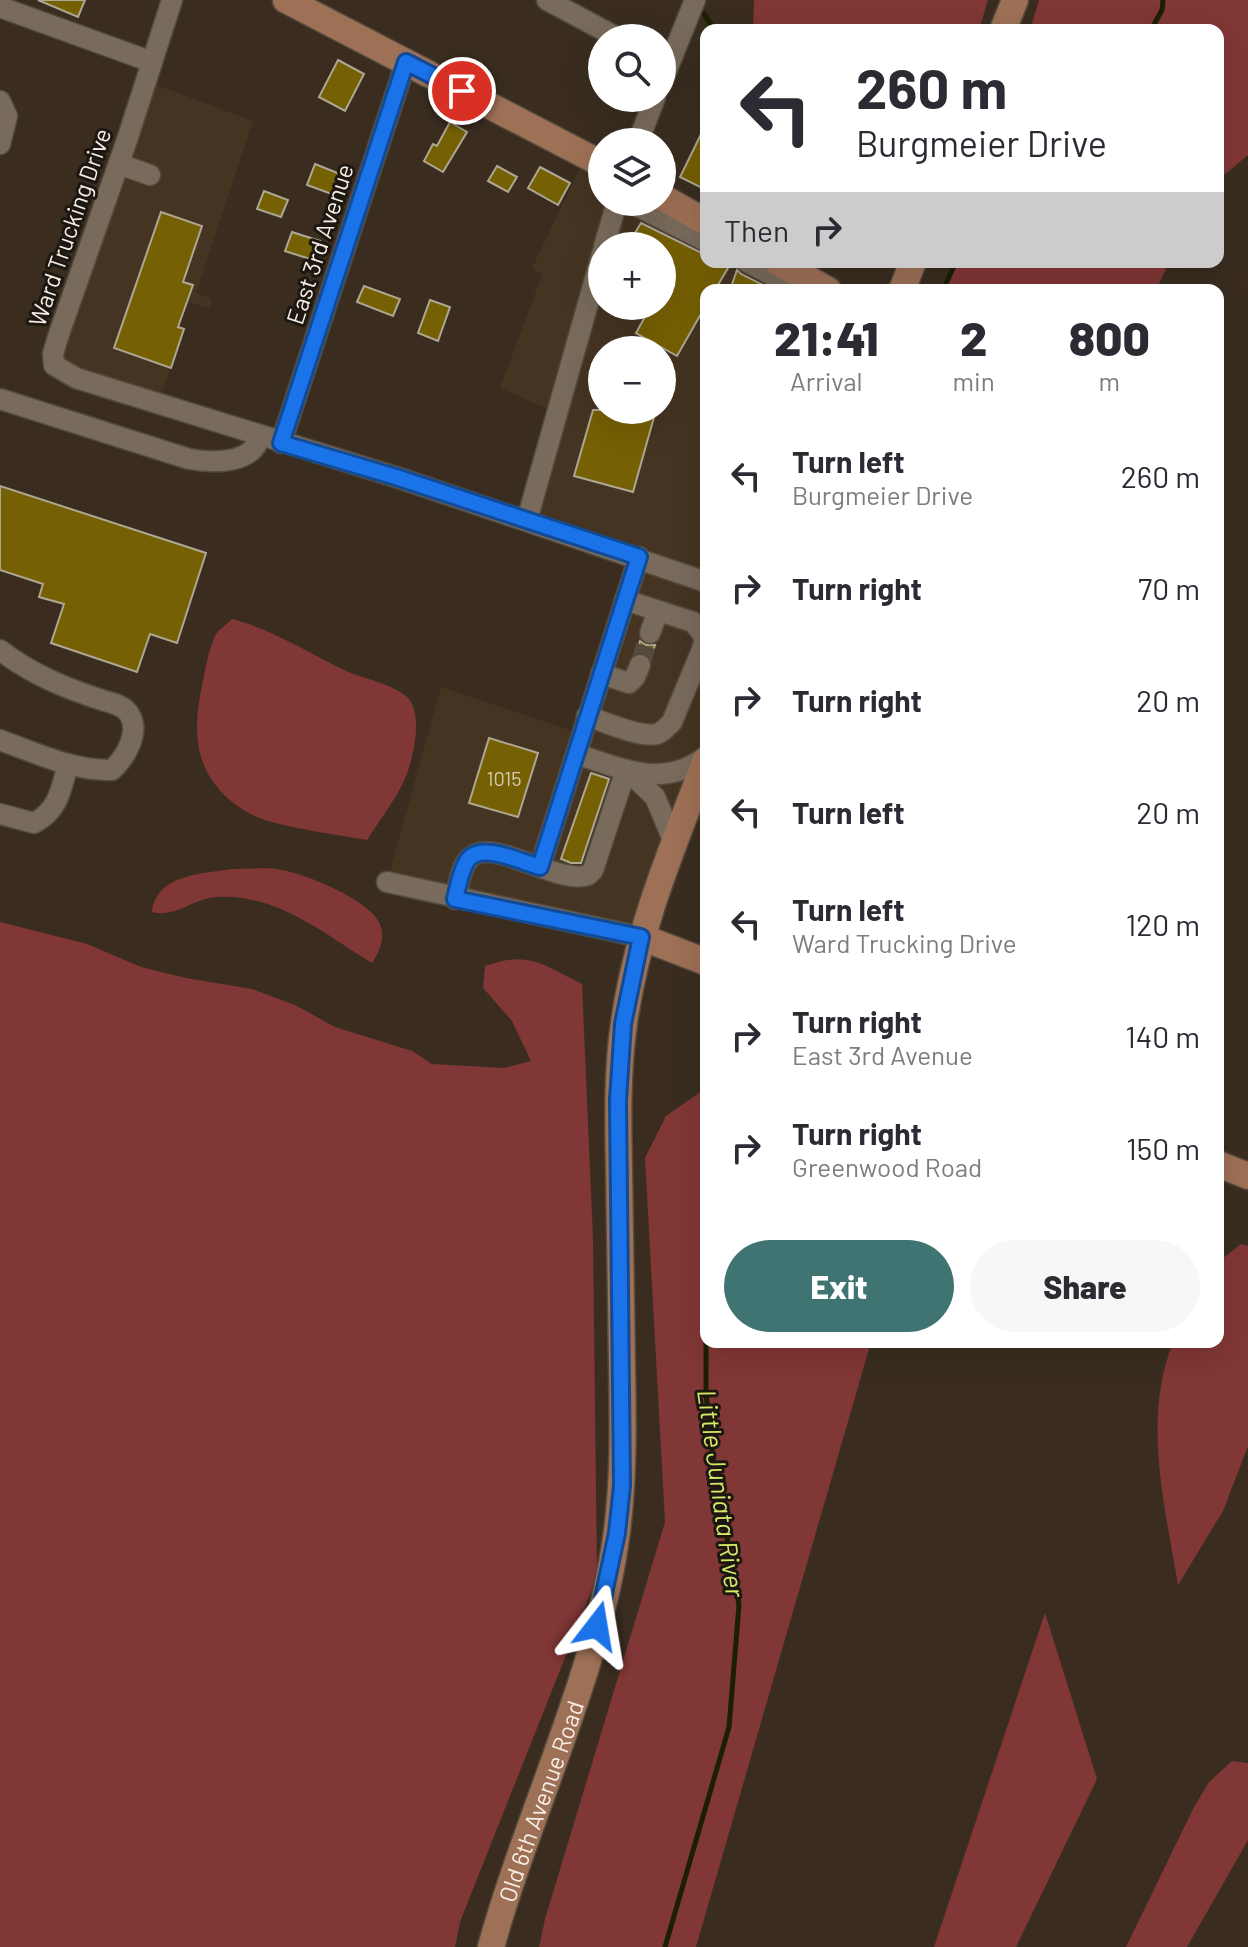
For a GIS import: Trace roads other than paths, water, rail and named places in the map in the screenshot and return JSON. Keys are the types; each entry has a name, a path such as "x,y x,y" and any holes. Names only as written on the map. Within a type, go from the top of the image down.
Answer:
{"main road":[{"path":"286,0 588,157"},
{"path":"1005,24 1015,0"},
{"path":"676,205 700,219"},
{"path":"789,268 817,284"},
{"name":"Old 6th Avenue Road","path":"491,1947 519,1855 588,1655 617,1533 623,1431 618,1100 623,1024 653,896 700,774"},
{"path":"641,937 700,960"},
{"path":"1224,1166 1248,1176"}],"street":[{"name":"Ward Trucking Drive","path":"172,0 58,337 53,354 54,365 76,378 527,520 700,580"},
{"path":"547,0 592,24"},
{"path":"676,42 695,0"},
{"path":"0,7 152,62"},
{"name":"East 3rd Avenue","path":"281,443 406,62"},
{"path":"0,101 5,106 7,116 0,144"},
{"path":"119,164 150,175"},
{"path":"657,216 700,238"},
{"path":"759,268 789,284"},
{"path":"527,520 588,304"},
{"path":"0,399 204,462 232,459 251,452 257,447 260,436"},
{"path":"540,867 639,557"},
{"path":"625,600 693,622 700,631"},
{"path":"650,633 658,611"},
{"path":"0,650 48,680 116,704 128,711 133,723 132,739 122,761 112,770 96,771 68,764 0,740"},
{"path":"587,716 644,734 657,734 672,722 700,650"},
{"path":"601,674 629,683 640,665"},
{"path":"576,754 648,775 667,774 700,761"},
{"path":"0,814 34,823 44,818 59,799 68,764"},
{"path":"626,770 655,797 674,842"},
{"path":"455,899 465,866 469,858 477,853 487,852 573,877 588,875 593,870 626,770"},
{"path":"387,882 641,937"}],"waterway":[{"name":"Little Juniata River","path":"1154,24 1162,10 1163,0"},
{"path":"704,14 711,24"},
{"name":"Little Juniata River","path":"946,284 953,268"},
{"name":"Little Juniata River","path":"665,1947 729,1727 739,1605 713,1458 706,1394 706,1348"}],"tunnel":[{"path":"640,665 650,633"}]}
